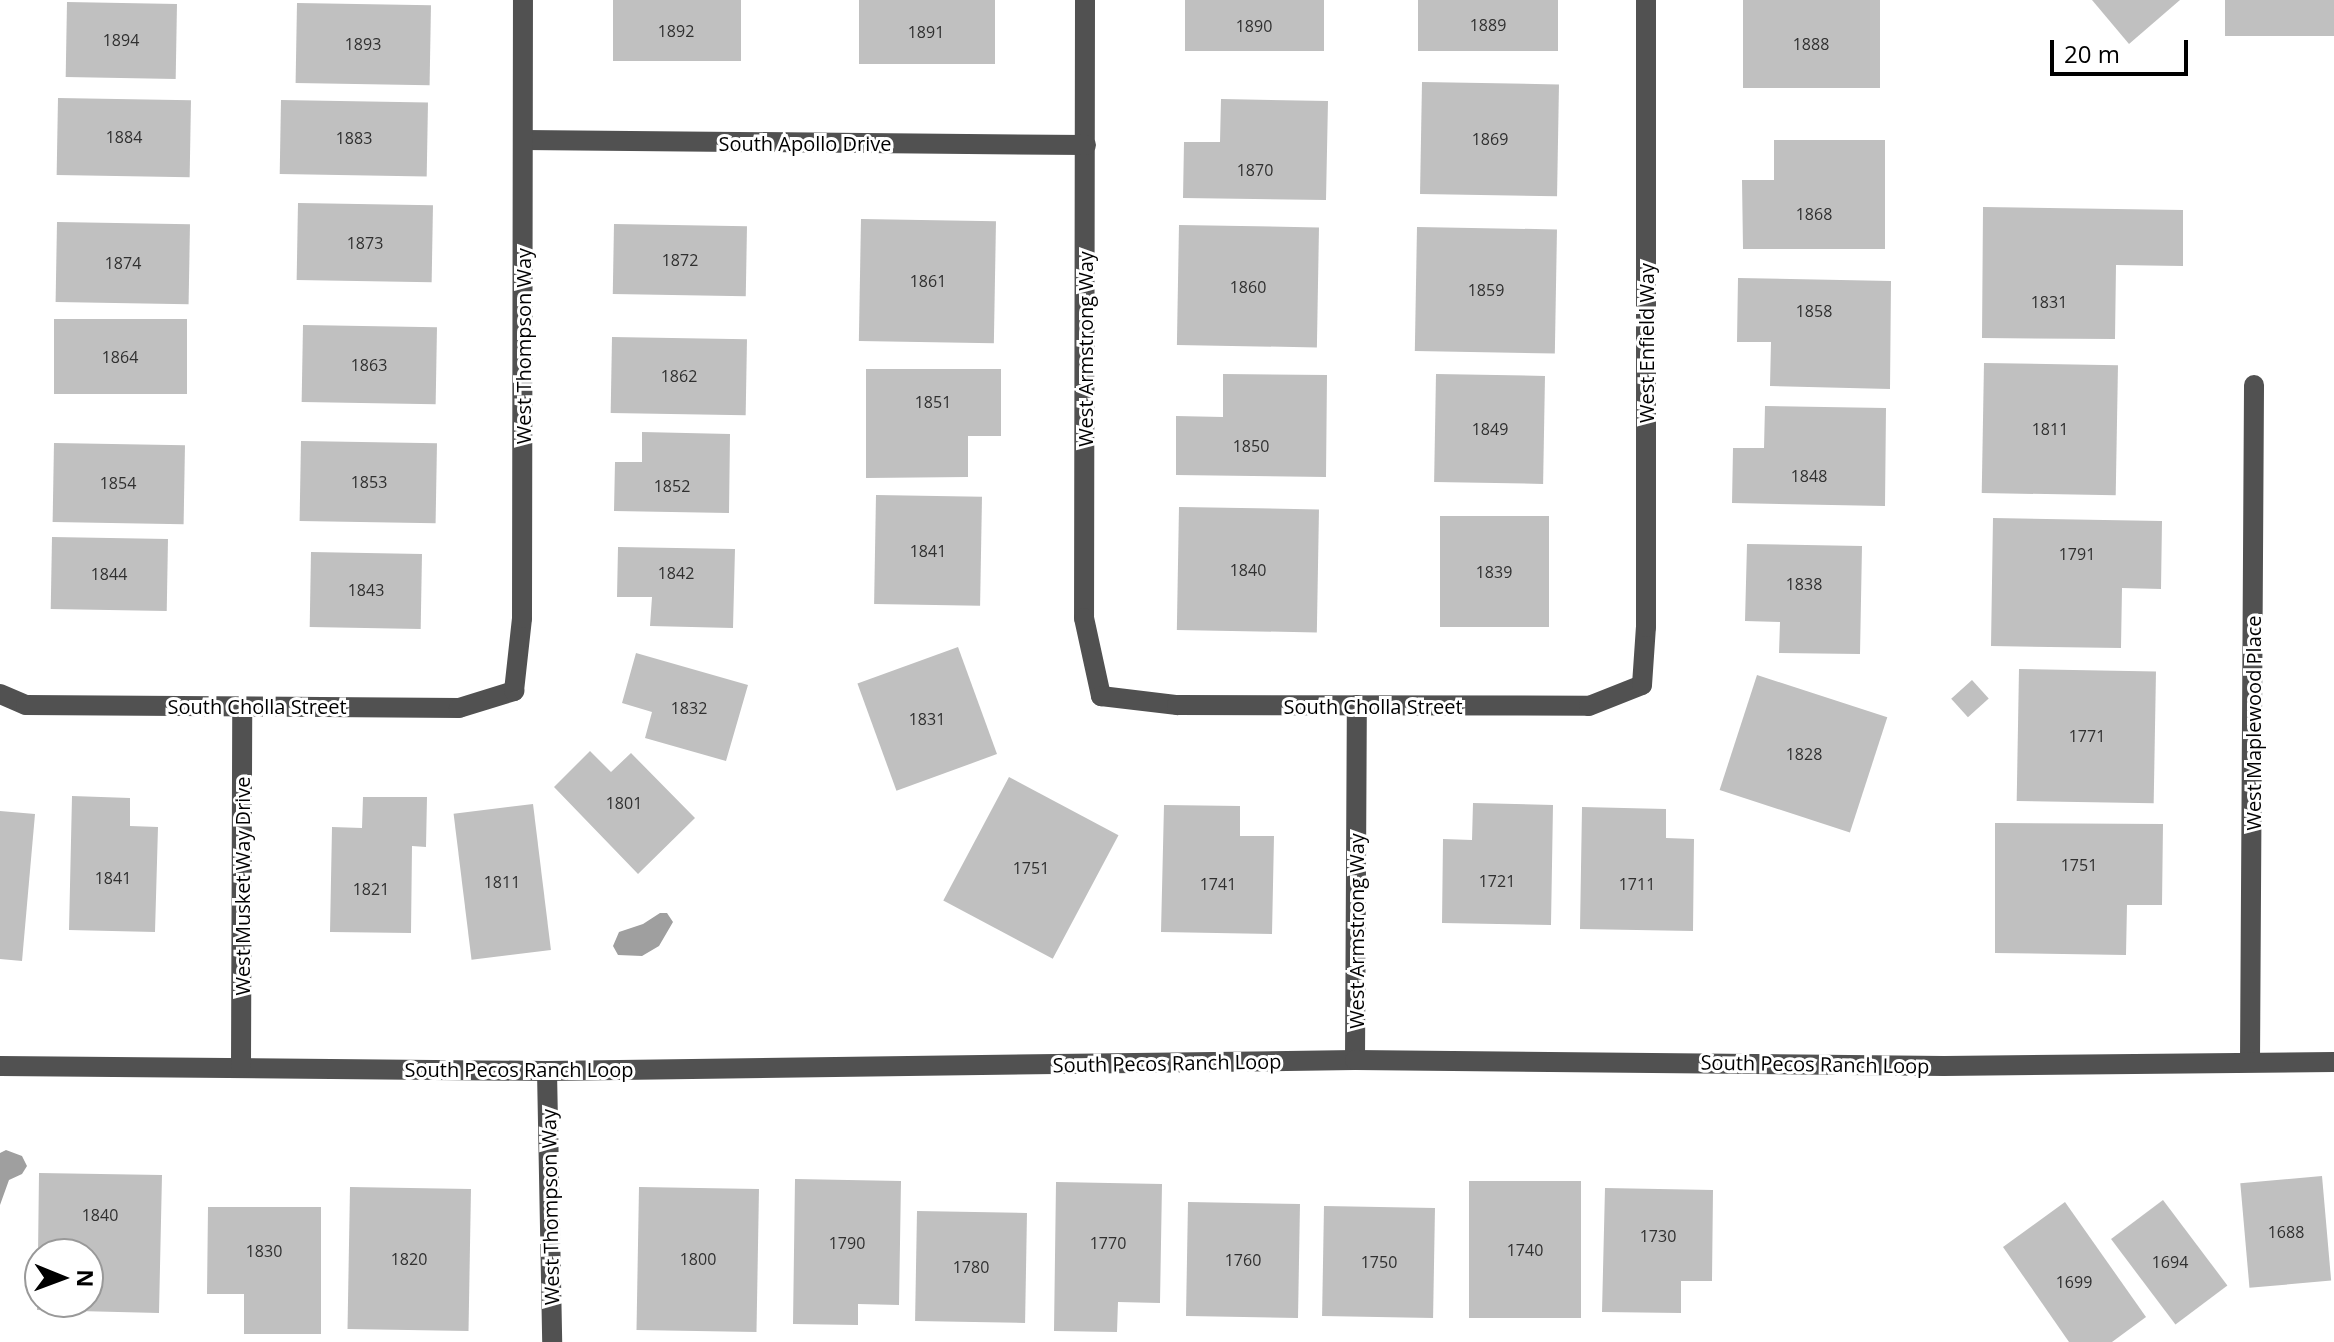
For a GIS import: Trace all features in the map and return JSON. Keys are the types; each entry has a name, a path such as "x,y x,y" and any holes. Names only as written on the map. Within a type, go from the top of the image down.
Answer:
{"street":[{"name":"West Thompson Way","path":"514,691 522,618 523,0"},
{"name":"West Armstrong Way","path":"1085,0 1084,618 1101,696"},
{"name":"West Enfield Way","path":"1642,685 1646,627 1646,0"},
{"name":"South Apollo Drive","path":"524,140 1086,145"},
{"name":"West Maplewood Place","path":"2250,1062 2254,385"},
{"name":"South Cholla Street","path":"1101,696 1177,705 1589,706 1642,685"},
{"name":"South Cholla Street","path":"0,694 26,705 459,708 514,691"},
{"name":"West Armstrong Way","path":"1355,1060 1357,705"},
{"name":"West Musket Way Drive","path":"241,1066 242,706"},
{"name":"South Pecos Ranch Loop","path":"0,1066 547,1071 1355,1060 1944,1066 2334,1062"},
{"name":"West Thompson Way","path":"547,1071 552,1342"}],"shaded area":[{"path":"660,913 667,913 673,922 659,946 642,956 618,955 613,946 619,932 643,924"},
{"path":"6,1150 22,1156 27,1166 22,1174 9,1180 0,1205 0,1153"}],"building":[{"path":"613,0 741,0 741,61 613,61"},
{"path":"859,0 995,0 995,64 859,64"},
{"path":"1185,0 1324,0 1324,51 1185,51"},
{"path":"1418,0 1558,0 1558,51 1418,51"},
{"path":"1743,0 1880,0 1880,88 1743,88"},
{"path":"2092,0 2180,0 2129,44"},
{"path":"2225,0 2334,0 2334,36 2225,36"},
{"path":"67,2 177,4 176,79 66,77"},
{"path":"297,3 431,5 430,85 296,83"},
{"path":"1422,82 1559,84 1557,196 1420,194"},
{"path":"58,98 191,100 190,177 57,175"},
{"path":"1221,99 1328,101 1326,200 1183,198 1184,142 1220,142"},
{"path":"281,100 428,103 427,177 280,174"},
{"path":"1774,140 1885,140 1885,249 1743,249 1742,180 1774,180"},
{"path":"298,203 433,205 432,282 297,280"},
{"path":"1983,207 2183,210 2183,266 2116,265 2115,339 1982,338"},
{"path":"861,219 996,221 994,343 859,341"},
{"path":"57,222 190,224 189,304 56,302"},
{"path":"614,224 747,226 746,296 613,294"},
{"path":"1179,225 1319,227 1317,347 1177,345"},
{"path":"1417,227 1557,229 1555,353 1415,351"},
{"path":"1738,278 1891,281 1890,389 1770,386 1771,342 1737,342"},
{"path":"54,319 187,319 187,394 54,394"},
{"path":"303,325 437,327 436,404 302,402"},
{"path":"612,337 747,339 746,415 611,413"},
{"path":"1984,363 2118,365 2116,495 1982,493"},
{"path":"866,369 1001,369 1001,436 968,436 968,477 866,478"},
{"path":"1223,374 1327,375 1326,477 1176,475 1176,416 1223,417"},
{"path":"1436,374 1545,376 1543,484 1434,482"},
{"path":"1765,406 1886,408 1885,506 1732,503 1733,448 1764,448"},
{"path":"642,432 730,434 729,513 614,511 615,462 642,462"},
{"path":"301,441 437,443 436,523 300,521"},
{"path":"54,443 185,445 184,524 53,522"},
{"path":"876,495 982,497 980,606 874,604"},
{"path":"1179,507 1319,509 1317,632 1177,630"},
{"path":"1440,516 1549,516 1549,627 1440,627"},
{"path":"1993,518 2162,521 2161,589 2122,588 2121,648 1991,646"},
{"path":"52,537 168,539 167,611 51,609"},
{"path":"1747,544 1862,546 1860,654 1779,653 1780,622 1745,621"},
{"path":"618,547 735,549 733,628 650,626 652,597 617,597"},
{"path":"311,552 422,554 421,629 310,627"},
{"path":"958,647 997,754 896,791 857,684"},
{"path":"636,653 748,685 726,761 645,738 652,712 622,703"},
{"path":"2019,669 2156,671 2154,803 2017,801"},
{"path":"1757,675 1887,717 1850,832 1720,790"},
{"path":"1972,680 1989,699 1968,717 1951,699"},
{"path":"590,751 611,772 631,753 695,818 638,874 554,787"},
{"path":"1009,777 1118,835 1053,959 943,901"},
{"path":"72,796 130,798 130,826 158,827 155,932 69,930"},
{"path":"363,797 427,797 426,847 412,846 411,933 330,932 332,827 362,828"},
{"path":"1473,803 1553,805 1551,925 1442,923 1443,839 1472,840"},
{"path":"533,804 551,950 472,960 454,814"},
{"path":"1164,805 1240,806 1240,836 1274,836 1272,934 1161,932"},
{"path":"1582,807 1666,809 1666,838 1694,839 1693,931 1580,929"},
{"path":"0,811 35,814 22,961 0,959"},
{"path":"1995,823 2163,824 2162,905 2127,905 2126,955 1995,953"},
{"path":"39,1173 162,1175 159,1313 104,1312 104,1238 38,1238"},
{"path":"2322,1176 2331,1281 2249,1288 2240,1183"},
{"path":"795,1179 901,1181 899,1305 858,1304 858,1325 793,1324"},
{"path":"1469,1181 1581,1181 1581,1318 1469,1318"},
{"path":"1056,1182 1162,1184 1160,1303 1118,1302 1117,1332 1054,1331"},
{"path":"350,1187 471,1189 469,1331 348,1329"},
{"path":"639,1187 759,1189 756,1332 637,1330"},
{"path":"1605,1188 1713,1190 1712,1281 1681,1281 1681,1313 1602,1312"},
{"path":"2163,1200 2227,1285 2175,1325 2111,1239"},
{"path":"1188,1202 1300,1204 1298,1318 1186,1316"},
{"path":"2065,1202 2146,1317 2112,1342 2069,1342 2003,1247"},
{"path":"1324,1206 1435,1208 1433,1318 1322,1316"},
{"path":"208,1207 321,1207 321,1334 244,1334 244,1294 207,1294"},
{"path":"917,1211 1027,1213 1025,1323 915,1321"}]}
